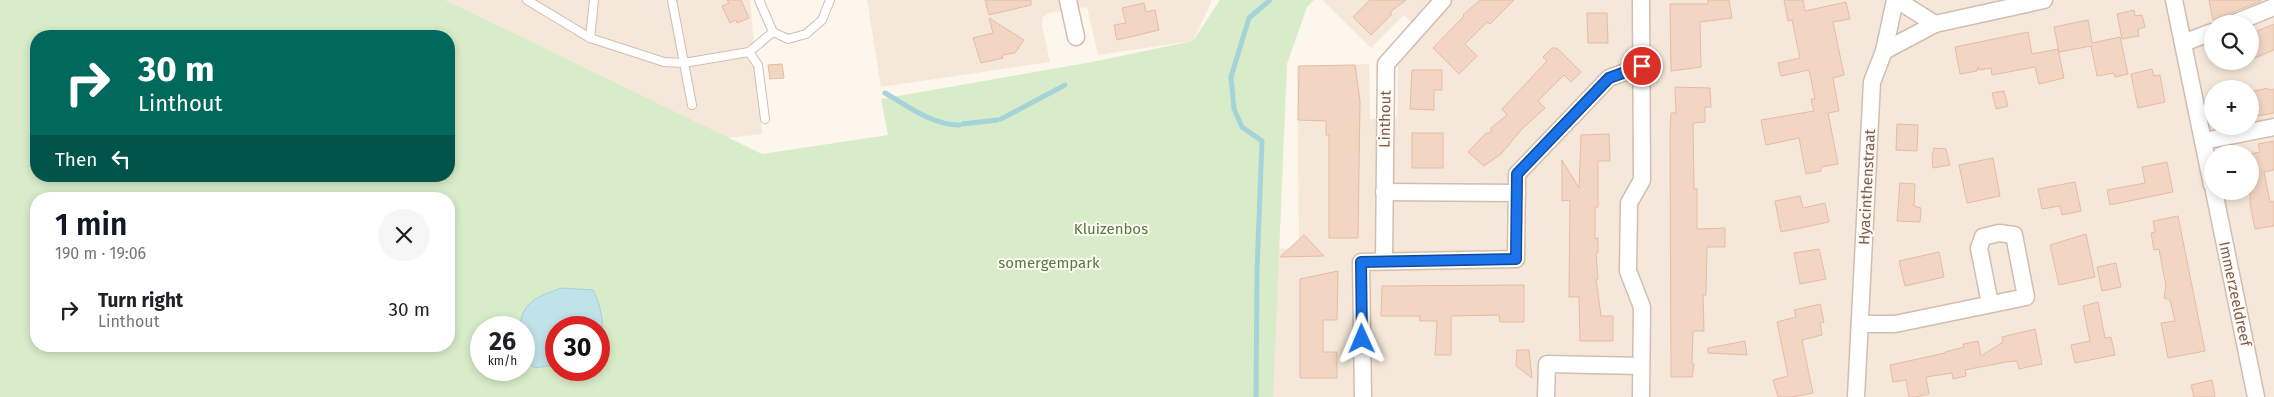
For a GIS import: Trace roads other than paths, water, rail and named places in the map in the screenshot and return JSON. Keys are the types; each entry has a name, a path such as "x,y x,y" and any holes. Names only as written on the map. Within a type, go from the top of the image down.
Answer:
{"street":[{"path":"1068,0 1076,37"},
{"name":"Linthout","path":"1384,260 1386,64 1443,0"},
{"path":"1641,0 1642,180 1629,203 1628,271 1642,307 1641,397"},
{"name":"Hyacinthenstraat","path":"1856,397 1872,82 1884,51 1896,0 1934,24"},
{"path":"1884,51 1934,24 2044,0"},
{"path":"2174,0 2205,145"},
{"path":"2254,15 2274,7"},
{"path":"2184,44 2204,35"},
{"path":"1363,397 1361,262 1384,260 1516,259 1517,174 1609,78 1642,66"},
{"path":"2204,141 2274,127"},
{"path":"1384,192 1517,193"},
{"name":"Immerzeeldreef","path":"2216,200 2256,397"},
{"path":"1860,324 1895,324 1990,304"},
{"path":"1546,397 1547,364 1641,366"}],"lane":[{"path":"527,0 590,38 664,62 684,63 749,52 773,32"},
{"path":"590,38 594,0"},
{"path":"672,0 692,105"},
{"path":"758,0 773,32 788,39 806,34 822,20 830,0"},
{"path":"749,52 758,66 765,119"}],"water":[{"path":"561,288 593,290 601,316 545,316 545,367 535,368 535,316 522,316 528,305 546,294"}],"waterway":[{"path":"1256,397 1257,270 1262,141 1242,127 1234,109 1231,77 1249,18 1270,0"},
{"path":"1001,119 1065,85"},
{"path":"885,93 911,109 939,122 959,125"},
{"path":"963,124 997,120"}],"park label":[{"name":"Kluizenbos","path":"1111,229"},
{"name":"somergempark","path":"1049,263"}]}
